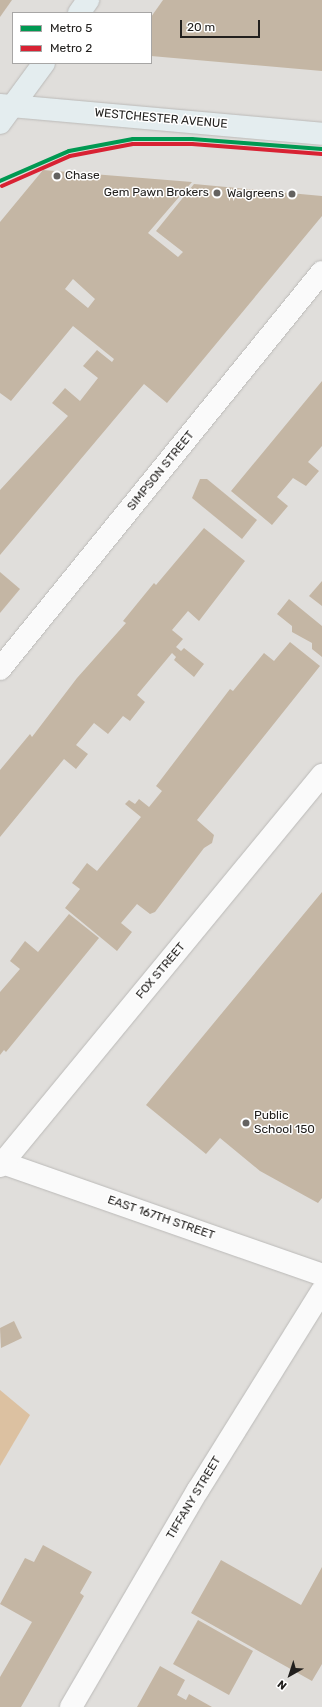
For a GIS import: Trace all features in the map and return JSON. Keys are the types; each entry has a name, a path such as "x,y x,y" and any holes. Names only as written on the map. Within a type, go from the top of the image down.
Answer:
{"main road":[{"path":"80,12 88,0"},
{"path":"0,123 7,105 43,64"},
{"name":"WESTCHESTER AVENUE","path":"7,105 322,134"}],"street":[{"name":"SIMPSON STREET","path":"0,669 322,272"},
{"name":"FOX STREET","path":"1,1164 322,775"},
{"name":"EAST 167TH STREET","path":"1,1164 322,1275"},
{"name":"TIFFANY STREET","path":"71,1707 198,1490 322,1291"}],"shaded area":[{"path":"0,1390 30,1415 0,1466"}],"building":[{"path":"0,0 12,0 0,17"},
{"path":"163,0 322,0 322,71 152,56 152,16"},
{"path":"43,170 192,182 148,233 178,257 183,252 156,231 194,184 322,196 322,216 167,403 144,384 0,555 0,490 68,416 52,403 65,388 80,401 98,378 83,366 97,350 112,362 114,359 73,326 11,401 0,393 0,222","holes":["73,279 95,299 88,308 65,289"]},
{"path":"322,381 322,446 308,462 319,471 306,486 293,478 277,497 288,506 272,525 231,491"},
{"path":"200,479 207,479 257,520 242,539 192,498"},
{"path":"204,528 245,561 199,621 188,611 172,630 183,639 176,647 181,651 184,648 204,664 194,677 174,660 176,657 172,653 137,695 145,702 130,721 123,716 108,734 94,723 76,745 88,754 76,769 64,759 0,837 0,770 30,734 32,737 77,678 126,623 123,621 154,583 156,585"},
{"path":"0,572 20,589 0,613"},
{"path":"322,581 322,606 309,596"},
{"path":"289,599 322,626 322,657 312,649 312,643 292,632 292,626 277,614"},
{"path":"290,642 320,666 197,820 214,835 212,843 204,848 155,912 150,914 137,904 121,923 132,932 117,951 65,908 80,889 72,883 87,863 97,871 141,817 125,804 129,800 135,804 139,799 149,807 162,791 156,786 230,689 233,691 264,653 274,661"},
{"path":"322,892 322,1198 318,1203 260,1171 220,1138 206,1154 146,1105"},
{"path":"69,914 99,938 6,1052 4,1050 0,1055 0,992 20,969 10,961 25,941 38,952"},
{"path":"14,1321 22,1338 1,1348 0,1328"},
{"path":"43,1545 92,1572 80,1593 84,1596 21,1707 0,1707 0,1677 32,1622 0,1604 25,1558 34,1562"},
{"path":"221,1560 301,1605 322,1567 322,1664 312,1681 191,1613"},
{"path":"198,1620 253,1651 229,1695 173,1664"},
{"path":"160,1666 185,1680 177,1695 186,1700 189,1694 212,1707 137,1707"}],"metro line":[{"name":"5","path":"0,181 69,151 133,139 192,139 322,149"},
{"name":"2","path":"2,186 70,156 133,144 192,144 322,154"}],"place":[{"name":"Chase","path":"57,176"},
{"name":"Gem Pawn Brokers","path":"217,193"},
{"name":"Walgreens","path":"292,194"},
{"name":"Public School 150","path":"246,1123"}]}
